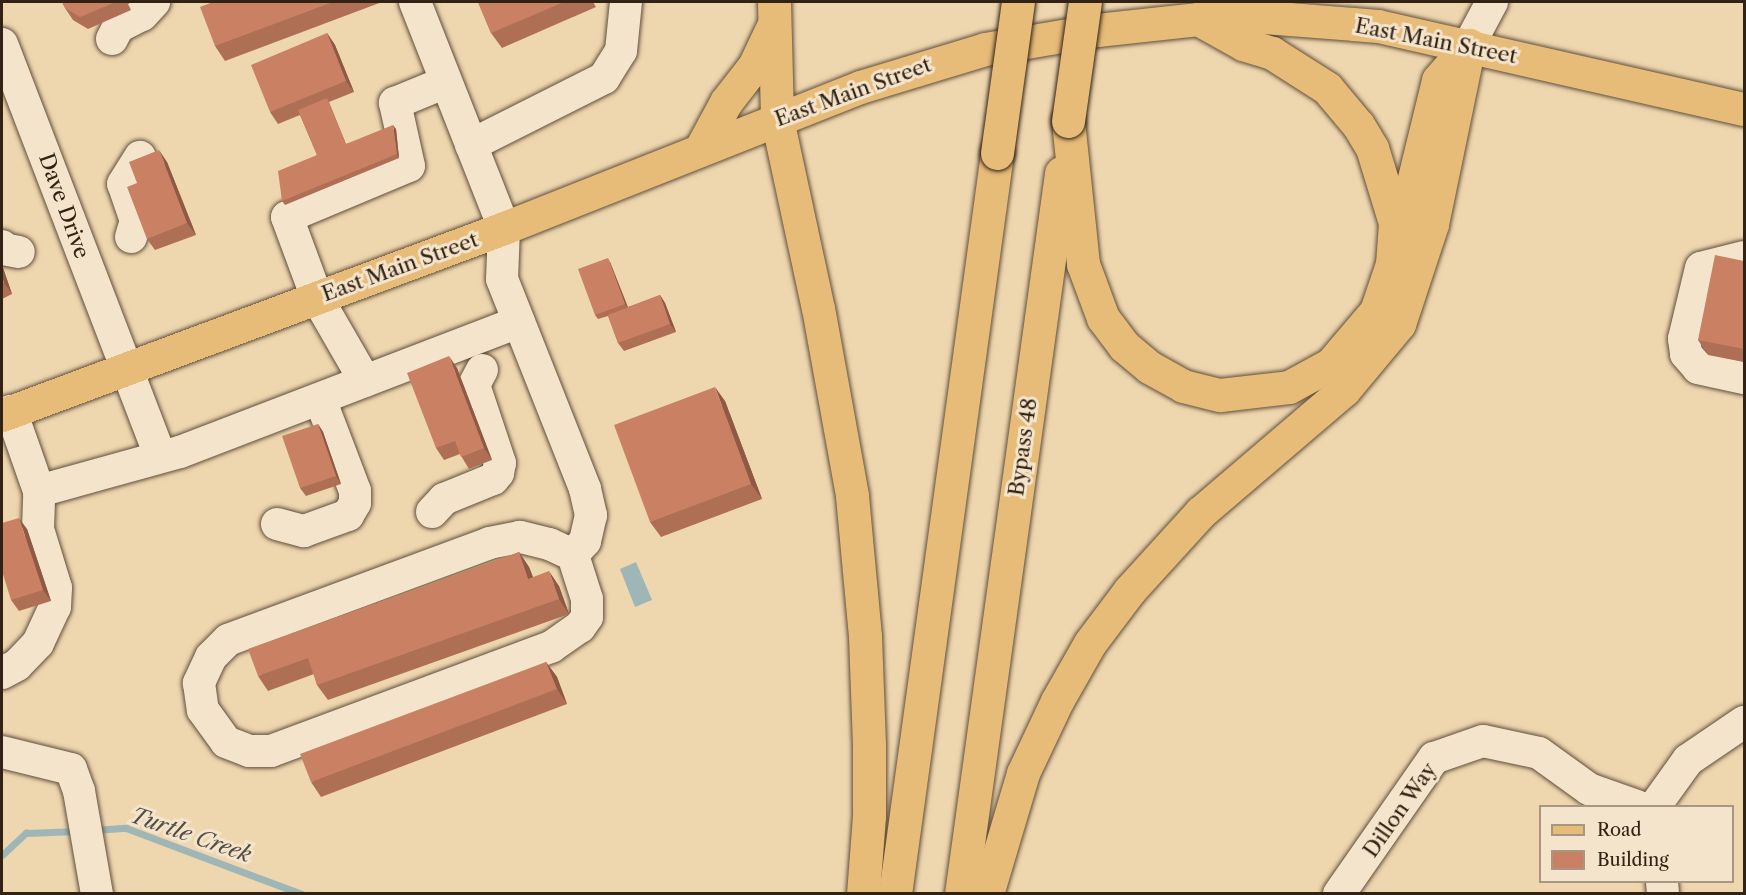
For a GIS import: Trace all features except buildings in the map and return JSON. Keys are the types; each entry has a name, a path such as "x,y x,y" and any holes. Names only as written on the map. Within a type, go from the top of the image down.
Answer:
{"main road":[{"path":"895,894 1018,2"},
{"name":"Bypass 48","path":"961,894 1085,2"},
{"path":"773,14 778,72 777,119 818,308 852,496 865,636 869,746 869,816 862,894"},
{"path":"700,150 726,102 754,66 773,14"},
{"name":"East Main Street","path":"6,413 504,228 777,119 922,66 986,49 1097,30 1198,19 1264,17 1378,26 1744,109"},
{"path":"1198,19 1301,69 1327,88 1359,125 1372,148 1390,199 1395,223 1392,264"},
{"path":"1068,121 1083,264 1103,318 1124,346 1149,367 1183,386 1220,395 1263,392 1310,377 1338,358 1365,328 1383,295 1438,80 1469,45"},
{"path":"987,894 1023,773 1057,700 1090,643 1130,590 1201,512 1344,390 1399,324 1432,224 1469,45"}],"street":[{"path":"112,39 118,27 142,15 154,2"},
{"path":"415,2 504,228 502,279 589,506 585,541 573,555"},
{"path":"471,145 604,78 621,51 628,12 626,2"},
{"path":"1469,45 1492,2"},
{"name":"Dave Drive","path":"2,44 10,87 108,328 127,368 160,455"},
{"path":"365,381 317,298 288,217 409,166 395,103 447,82"},
{"path":"131,237 136,221 123,184 140,157"},
{"path":"1744,257 1701,268 1684,339 1686,354 1698,368 1744,378"},
{"path":"39,491 160,455 180,452 519,322"},
{"path":"432,513 444,499 493,479 498,473 500,463 474,385 482,370"},
{"path":"277,524 304,531 348,515 355,503 355,491 320,399"},
{"path":"2,673 17,665 38,644 55,607 56,588 38,529 39,491 6,413"},
{"path":"520,537 549,544 573,555 587,599 587,617 580,627 551,648 271,751 249,751 226,742 203,710 199,683 211,657 228,640 490,543 520,537"},
{"path":"1656,805 1688,760 1744,722"},
{"name":"Dillon Way","path":"1349,890 1434,758 1483,741 1539,753 1589,789 1632,805"},
{"path":"2,752 71,768 79,791 97,894"}],"water":[{"path":"636,562 652,600 635,607 620,569"}],"waterway":[{"name":"Turtle Creek","path":"94,830 126,828 302,894"},
{"name":"Turtle Creek","path":"2,855 26,833 77,831"}]}
